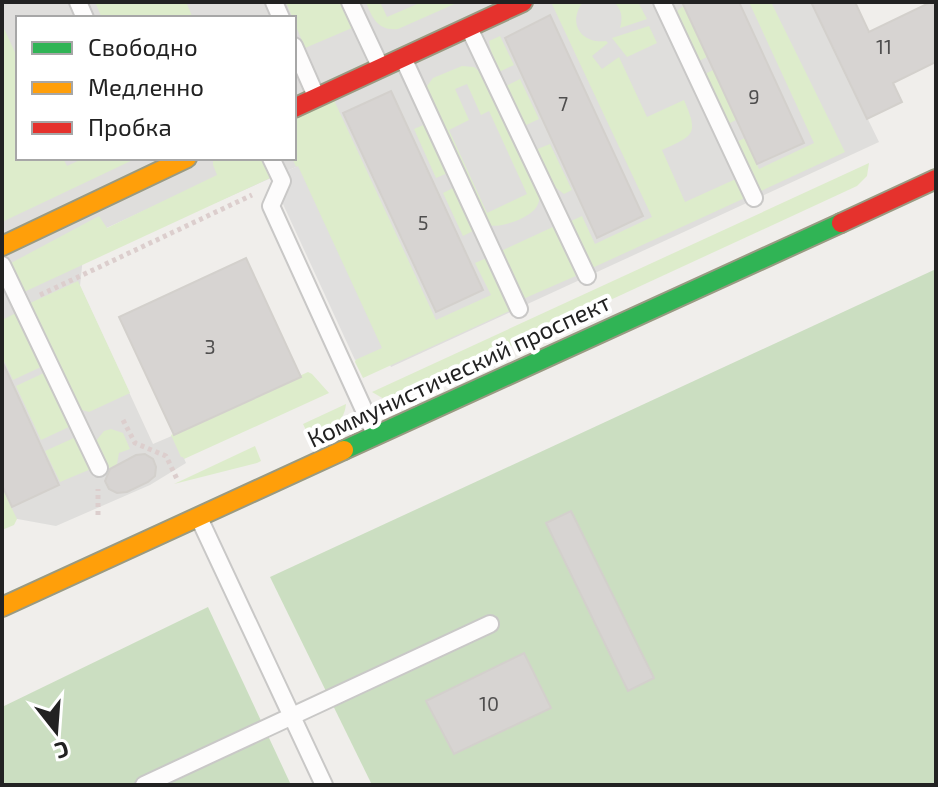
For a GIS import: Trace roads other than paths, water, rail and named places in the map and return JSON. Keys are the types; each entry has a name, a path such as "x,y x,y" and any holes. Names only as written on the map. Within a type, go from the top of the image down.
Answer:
{"main road":[{"path":"296,107 523,2"},
{"path":"2,246 183,160"},
{"name":"Коммунистический проспект","path":"2,607 936,179"}],"lane":[{"path":"350,2 380,68"},
{"path":"662,2 754,198"},
{"path":"468,27 587,276"},
{"path":"296,50 317,97"},
{"path":"402,58 519,309"},
{"path":"272,160 282,181 271,206 376,435"},
{"path":"2,265 99,468"},
{"path":"198,517 324,785"},
{"path":"144,785 490,624"}]}
